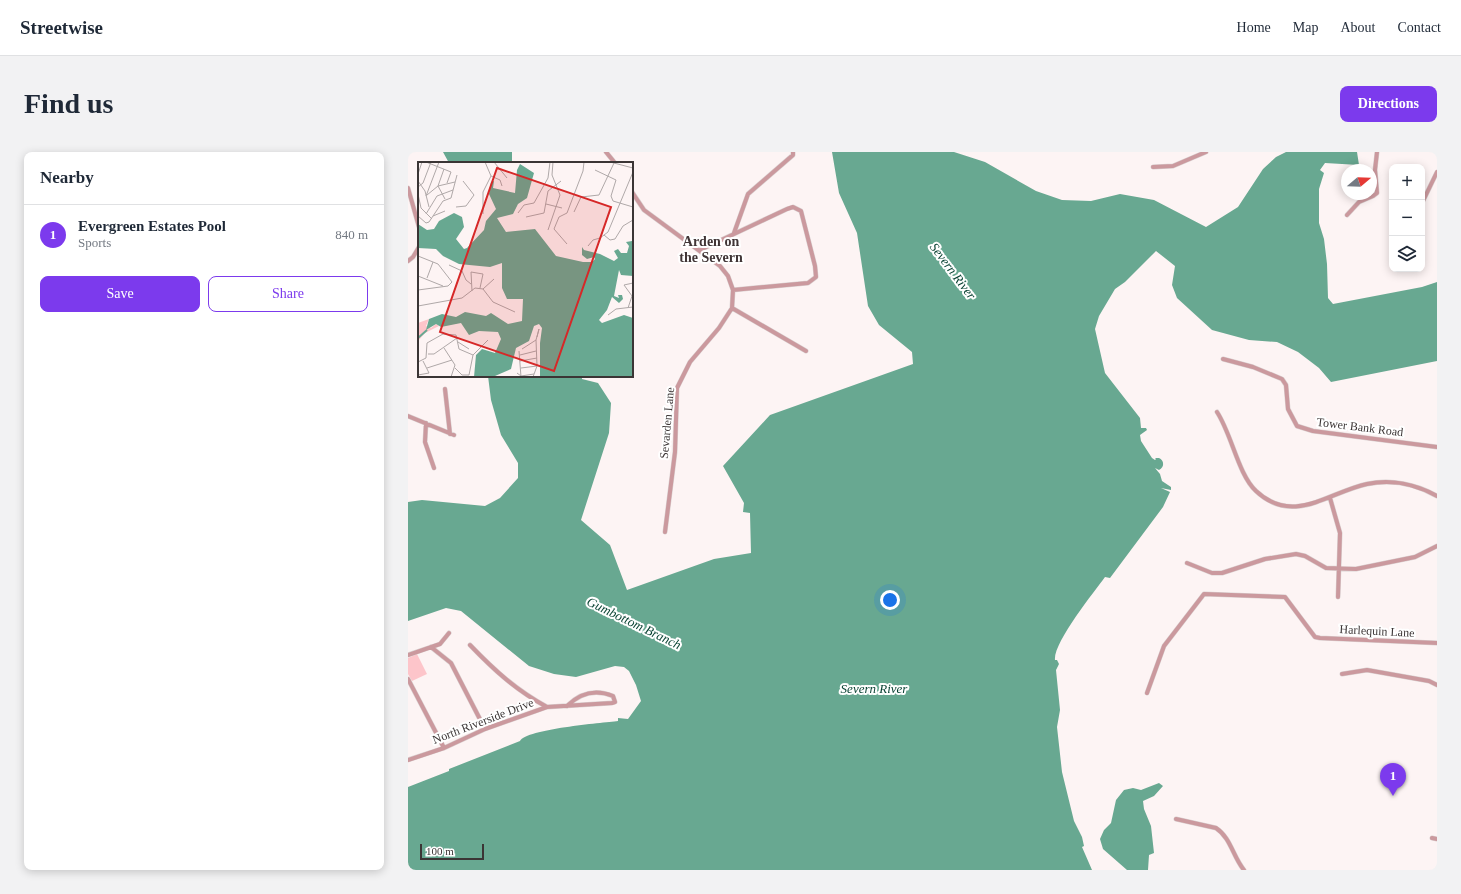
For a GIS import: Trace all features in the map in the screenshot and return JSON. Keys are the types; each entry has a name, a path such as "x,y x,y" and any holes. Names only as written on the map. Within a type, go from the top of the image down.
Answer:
{"street":[{"path":"606,152 614,162"},
{"path":"734,233 748,194 793,156 793,152"},
{"path":"1153,167 1173,166 1206,152"},
{"path":"1346,215 1359,202 1373,196 1376,193 1375,170 1377,152"},
{"path":"1423,200 1437,172"},
{"path":"408,188 418,224"},
{"path":"633,194 644,210 700,250 724,270 733,290 732,308 806,351"},
{"path":"700,250 787,209 793,207 801,210 809,240 816,277 808,283 733,290"},
{"path":"408,261 413,257 418,249"},
{"name":"Sevarden Lane","path":"664,532 675,452 677,388 690,362 718,328 732,308"},
{"name":"Tower Bank Road","path":"1223,359 1253,367 1282,379 1286,385 1288,409 1297,426 1313,431 1437,447"},
{"path":"408,416 452,434 445,389"},
{"path":"1217,412 1226,425 1247,479 1256,491 1265,498 1287,507 1316,503 1361,486 1382,482 1408,484 1437,496"},
{"path":"426,424 425,442 434,468"},
{"path":"1330,498 1340,532 1338,596"},
{"path":"1187,563 1212,573 1222,573 1265,559 1296,554 1306,556 1326,568 1356,569 1399,561 1422,554 1437,546"},
{"name":"Harlequin Lane","path":"1146,693 1164,646 1204,594 1285,597 1316,637 1437,643"},
{"path":"408,654 440,644 449,633"},
{"path":"470,645 500,676 522,693 547,707"},
{"path":"431,647 451,663 485,729"},
{"path":"1342,674 1367,670 1429,680 1437,685"},
{"path":"408,679 444,748"},
{"name":"North Riverside Drive","path":"408,760 444,748 485,729 547,707 567,706 615,702 613,696 603,692 593,692 574,698 567,706"},
{"path":"1176,819 1216,828 1220,831 1231,844 1244,870"},
{"path":"1432,838 1437,838"}],"shaded area":[{"path":"417,654 427,674 412,681 408,674 408,658"}],"water":[{"path":"443,152 512,152 512,162 448,162"},
{"name":"Severn River","path":"832,152 954,152 985,162 1036,191 1062,200 1091,201 1120,194 1154,200 1206,227 1238,207 1263,169 1276,157 1286,152 1357,152 1359,164 1325,163 1320,170 1324,173 1319,189 1319,223 1324,239 1327,264 1328,298 1333,304 1422,287 1437,282 1437,361 1331,382 1319,368 1298,352 1277,342 1249,340 1212,330 1177,298 1172,285 1175,266 1156,251 1125,282 1115,289 1099,316 1095,329 1105,373 1140,418 1141,428 1146,428 1147,430 1140,435 1141,441 1152,458 1155,460 1155,458 1159,458 1162,460 1163,465 1161,469 1159,470 1155,468 1160,474 1162,481 1171,487 1171,490 1161,488 1170,492 1163,507 1110,578 1105,577 1084,605 1067,630 1056,652 1055,660 1057,660 1059,664 1056,670 1060,710 1057,727 1062,772 1074,821 1082,837 1084,846 1082,847 1092,870 408,870 408,787 536,733 565,727 618,721 618,718 628,719 641,701 636,685 629,671 624,667 615,666 576,677 554,674 529,666 461,611 446,608 408,621 408,502 422,500 485,506 500,498 518,478 518,463 501,435 491,400 488,377 582,377 582,379 598,383 611,403 609,433 581,520 610,545 627,590 714,559 751,553 750,513 743,512 744,503 723,466 770,415 913,364 912,352 879,325 868,306 857,233 839,193"},
{"path":"1159,783 1163,786 1154,796 1143,801 1144,809 1151,826 1154,853 1149,855 1148,870 1127,870 1103,849 1100,839 1104,830 1111,823 1116,800 1124,790 1133,788 1141,790"}],"place":[{"name":"Evergreen Estates Pool","path":"1393,796"}],"district":[{"name":"Arden on the Severn","path":"711,250"}],"water label":[{"name":"Gumbottom Branch","path":"634,623"}]}
